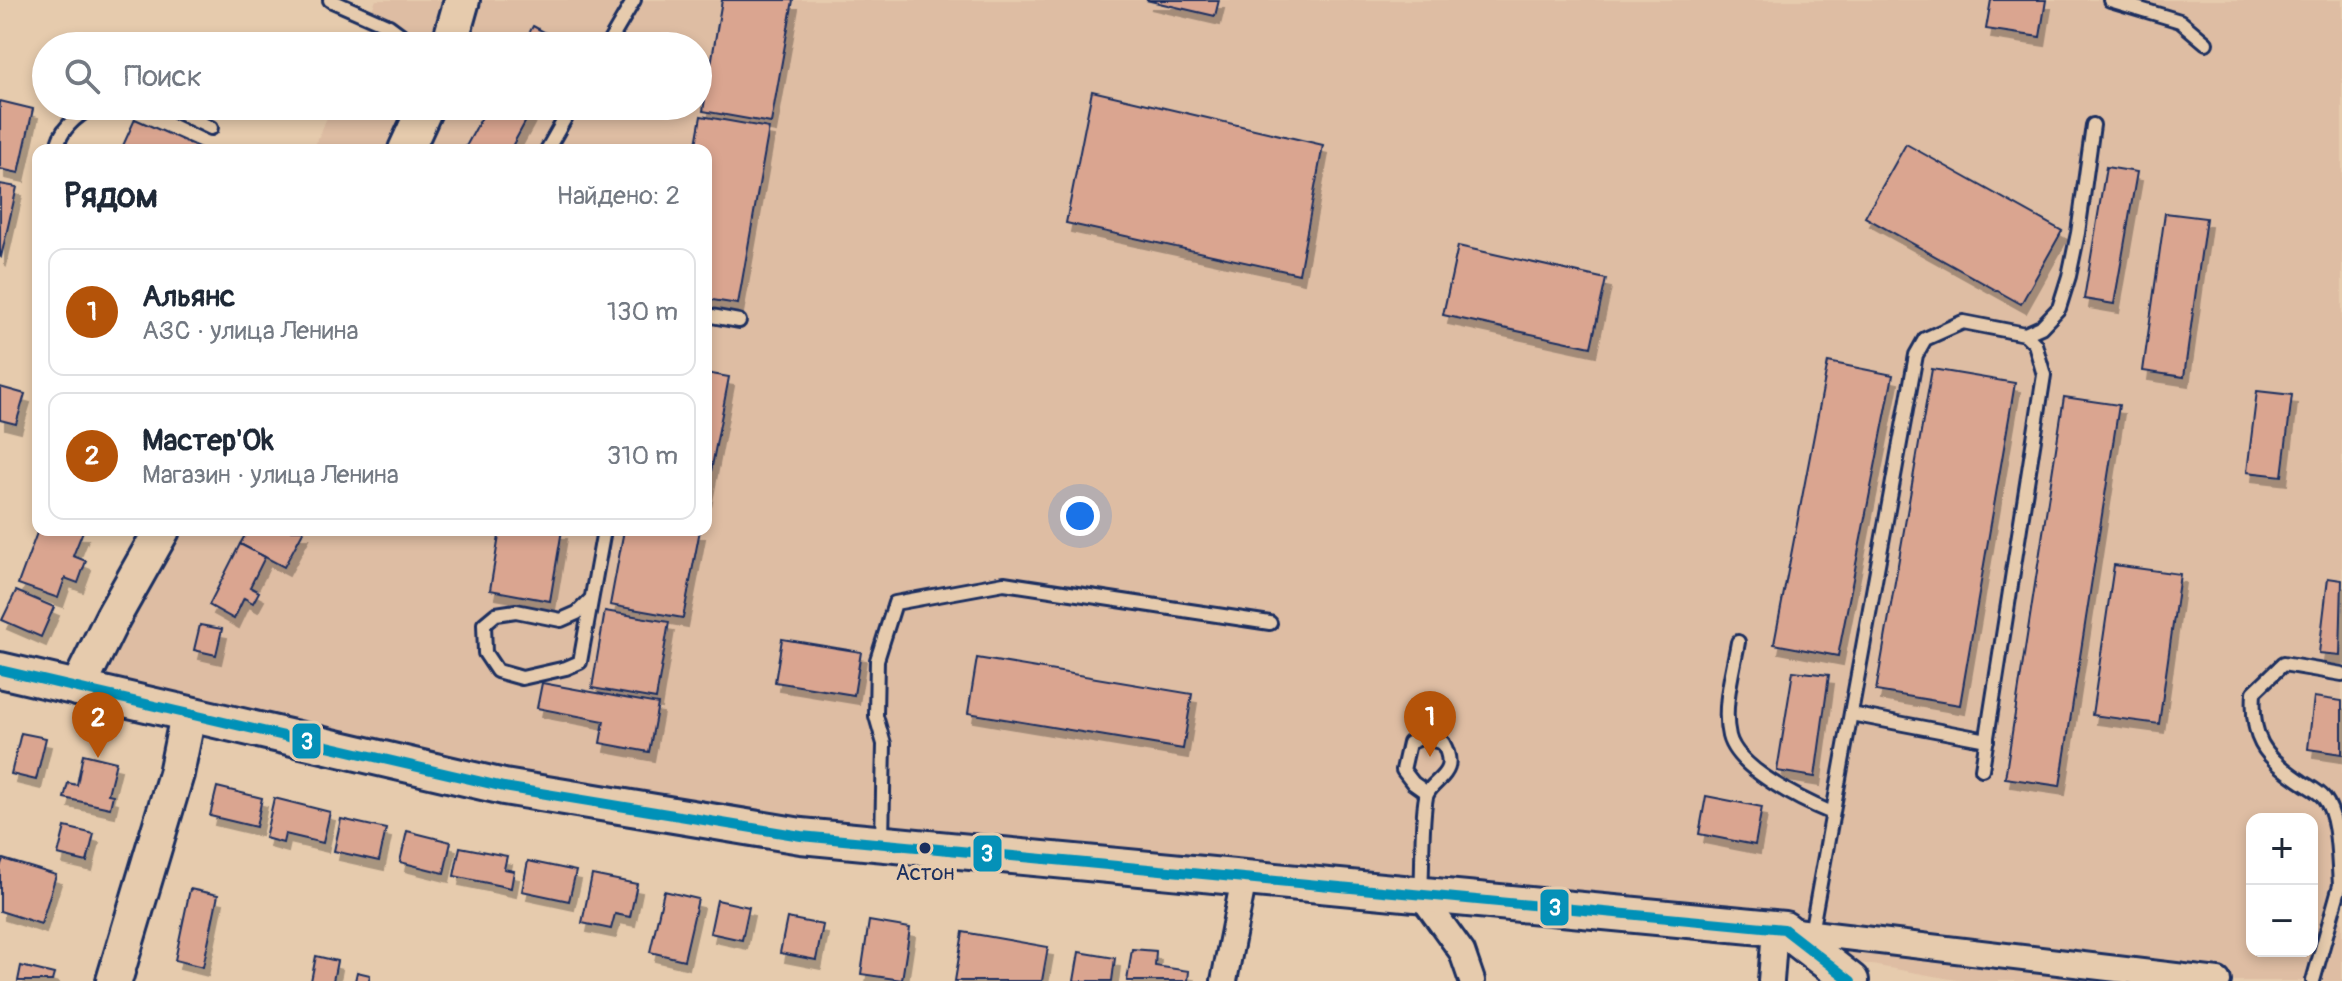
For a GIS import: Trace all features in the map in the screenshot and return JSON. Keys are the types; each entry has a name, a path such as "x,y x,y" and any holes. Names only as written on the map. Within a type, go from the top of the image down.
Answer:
{"main road":[{"path":"453,32 462,0"},
{"path":"409,144 420,120"},
{"path":"78,688 159,536"},
{"path":"0,670 504,787 801,836 1790,930 1851,981"},
{"path":"114,981 176,774 188,715"}],"street":[{"path":"1224,981 1244,878"},
{"path":"1421,895 1462,952 1472,981"},
{"path":"1771,981 1790,930 2218,981"}],"lane":[{"path":"330,0 397,32"},
{"path":"615,32 634,0"},
{"path":"2110,0 2180,21 2206,43"},
{"path":"57,144 73,120"},
{"path":"194,120 211,128"},
{"path":"550,144 564,120"},
{"path":"2025,334 2041,327 2059,308 2078,233 2093,125"},
{"path":"712,316 739,321"},
{"path":"1790,930 1832,813 1916,355 1925,339 1963,322 2025,334 2035,344 2044,375 1982,769"},
{"path":"591,599 577,613 561,620 516,611 496,614 484,624 485,653 497,671 522,678 580,662 603,536"},
{"path":"881,843 884,744 876,716 877,660 895,603 1004,583 1270,623"},
{"path":"1738,642 1727,708 1729,738 1748,764 1772,783 1832,813"},
{"path":"2313,981 2341,881 2332,812 2323,797 2282,768 2259,743 2252,720 2254,692 2283,664 2342,674"},
{"path":"1851,714 1987,740"},
{"path":"1421,895 1427,793 1447,771 1449,754 1443,743 1423,737 1409,743 1403,770 1413,783 1427,793"}],"shaded area":[{"path":"376,0 2342,0 2342,981 1962,981 1742,942 778,854 79,710 152,536 712,536 712,144 316,144 326,120 712,120 712,32 363,32"}],"building":[{"path":"722,0 793,0 771,123 712,113 712,58"},
{"path":"1146,0 1219,0 1215,16"},
{"path":"1991,0 2046,0 2040,37 1986,29"},
{"path":"533,26 544,32 530,32"},
{"path":"1092,91 1323,145 1299,274 1066,223"},
{"path":"0,101 32,109 19,173 0,169"},
{"path":"712,118 769,128 738,304 712,300 712,144 696,144 700,120"},
{"path":"137,120 191,144 124,144"},
{"path":"480,120 526,120 513,144 467,144"},
{"path":"1906,144 2062,231 2021,304 1865,217"},
{"path":"2106,167 2137,172 2114,304 2084,299"},
{"path":"0,184 17,187 1,257 0,256"},
{"path":"2165,213 2206,218 2184,377 2143,371"},
{"path":"1458,246 1606,279 1591,347 1443,315"},
{"path":"1828,362 1893,375 1838,656 1774,644"},
{"path":"1932,369 2015,383 1960,705 1876,691"},
{"path":"712,374 729,377 712,466"},
{"path":"0,387 25,394 16,424 0,420"},
{"path":"2257,391 2292,395 2282,476 2247,472"},
{"path":"2064,397 2119,405 2060,786 2005,778"},
{"path":"36,536 81,536 73,556 86,561 78,583 65,578 58,598 18,584"},
{"path":"245,536 301,536 284,567 240,544"},
{"path":"499,536 561,536 550,601 490,590"},
{"path":"623,536 699,536 683,618 610,605"},
{"path":"240,544 265,557 250,587 259,592 253,603 244,598 234,619 209,605"},
{"path":"2114,565 2180,574 2159,724 2092,715"},
{"path":"2328,578 2342,580 2340,655 2319,653"},
{"path":"16,591 54,607 41,637 2,620"},
{"path":"605,611 669,622 656,699 592,688"},
{"path":"200,625 222,629 216,655 194,650"},
{"path":"782,639 861,652 854,695 775,682"},
{"path":"977,658 1192,694 1183,749 968,713"},
{"path":"1793,671 1829,675 1815,777 1777,771"},
{"path":"542,683 658,704 649,752 600,743 604,721 537,708"},
{"path":"2314,697 2342,701 2342,754 2308,749"},
{"path":"21,733 46,738 36,780 11,774"},
{"path":"83,754 116,762 108,794 113,795 110,808 64,798 68,783 77,785"},
{"path":"217,787 262,798 256,827 210,816"},
{"path":"1706,796 1762,807 1755,845 1699,834"},
{"path":"274,798 330,812 323,843 285,834 283,843 265,838"},
{"path":"341,819 386,829 379,861 334,851"},
{"path":"65,827 94,834 87,862 58,855"},
{"path":"407,831 451,842 444,873 400,862"},
{"path":"460,847 507,856 504,869 514,871 511,888 454,876"},
{"path":"3,859 56,875 41,924 0,911 0,867"},
{"path":"528,861 576,871 569,901 522,891"},
{"path":"592,875 637,884 630,917 615,914 611,929 582,923"},
{"path":"190,889 218,895 203,967 175,960"},
{"path":"664,891 698,899 684,960 650,952"},
{"path":"717,900 749,907 742,940 710,933"},
{"path":"787,918 823,925 816,960 780,953"},
{"path":"869,921 910,928 902,980 861,974"},
{"path":"963,932 1048,947 1042,981 955,981"},
{"path":"1132,949 1156,951 1155,966 1189,971 1188,981 1127,981"},
{"path":"1079,952 1115,958 1112,981 1074,981"},
{"path":"316,956 337,961 333,981 311,981"},
{"path":"21,966 54,974 52,981 18,981"},
{"path":"357,972 370,975 369,981 355,981"}],"transit line":[{"name":"3","path":"0,670 504,787 801,836 1784,929 1851,981"}],"place":[{"name":"Альянс","path":"1430,757"},
{"name":"Мастер'Ok","path":"98,758"},
{"name":"Астон","path":"925,848"}]}
